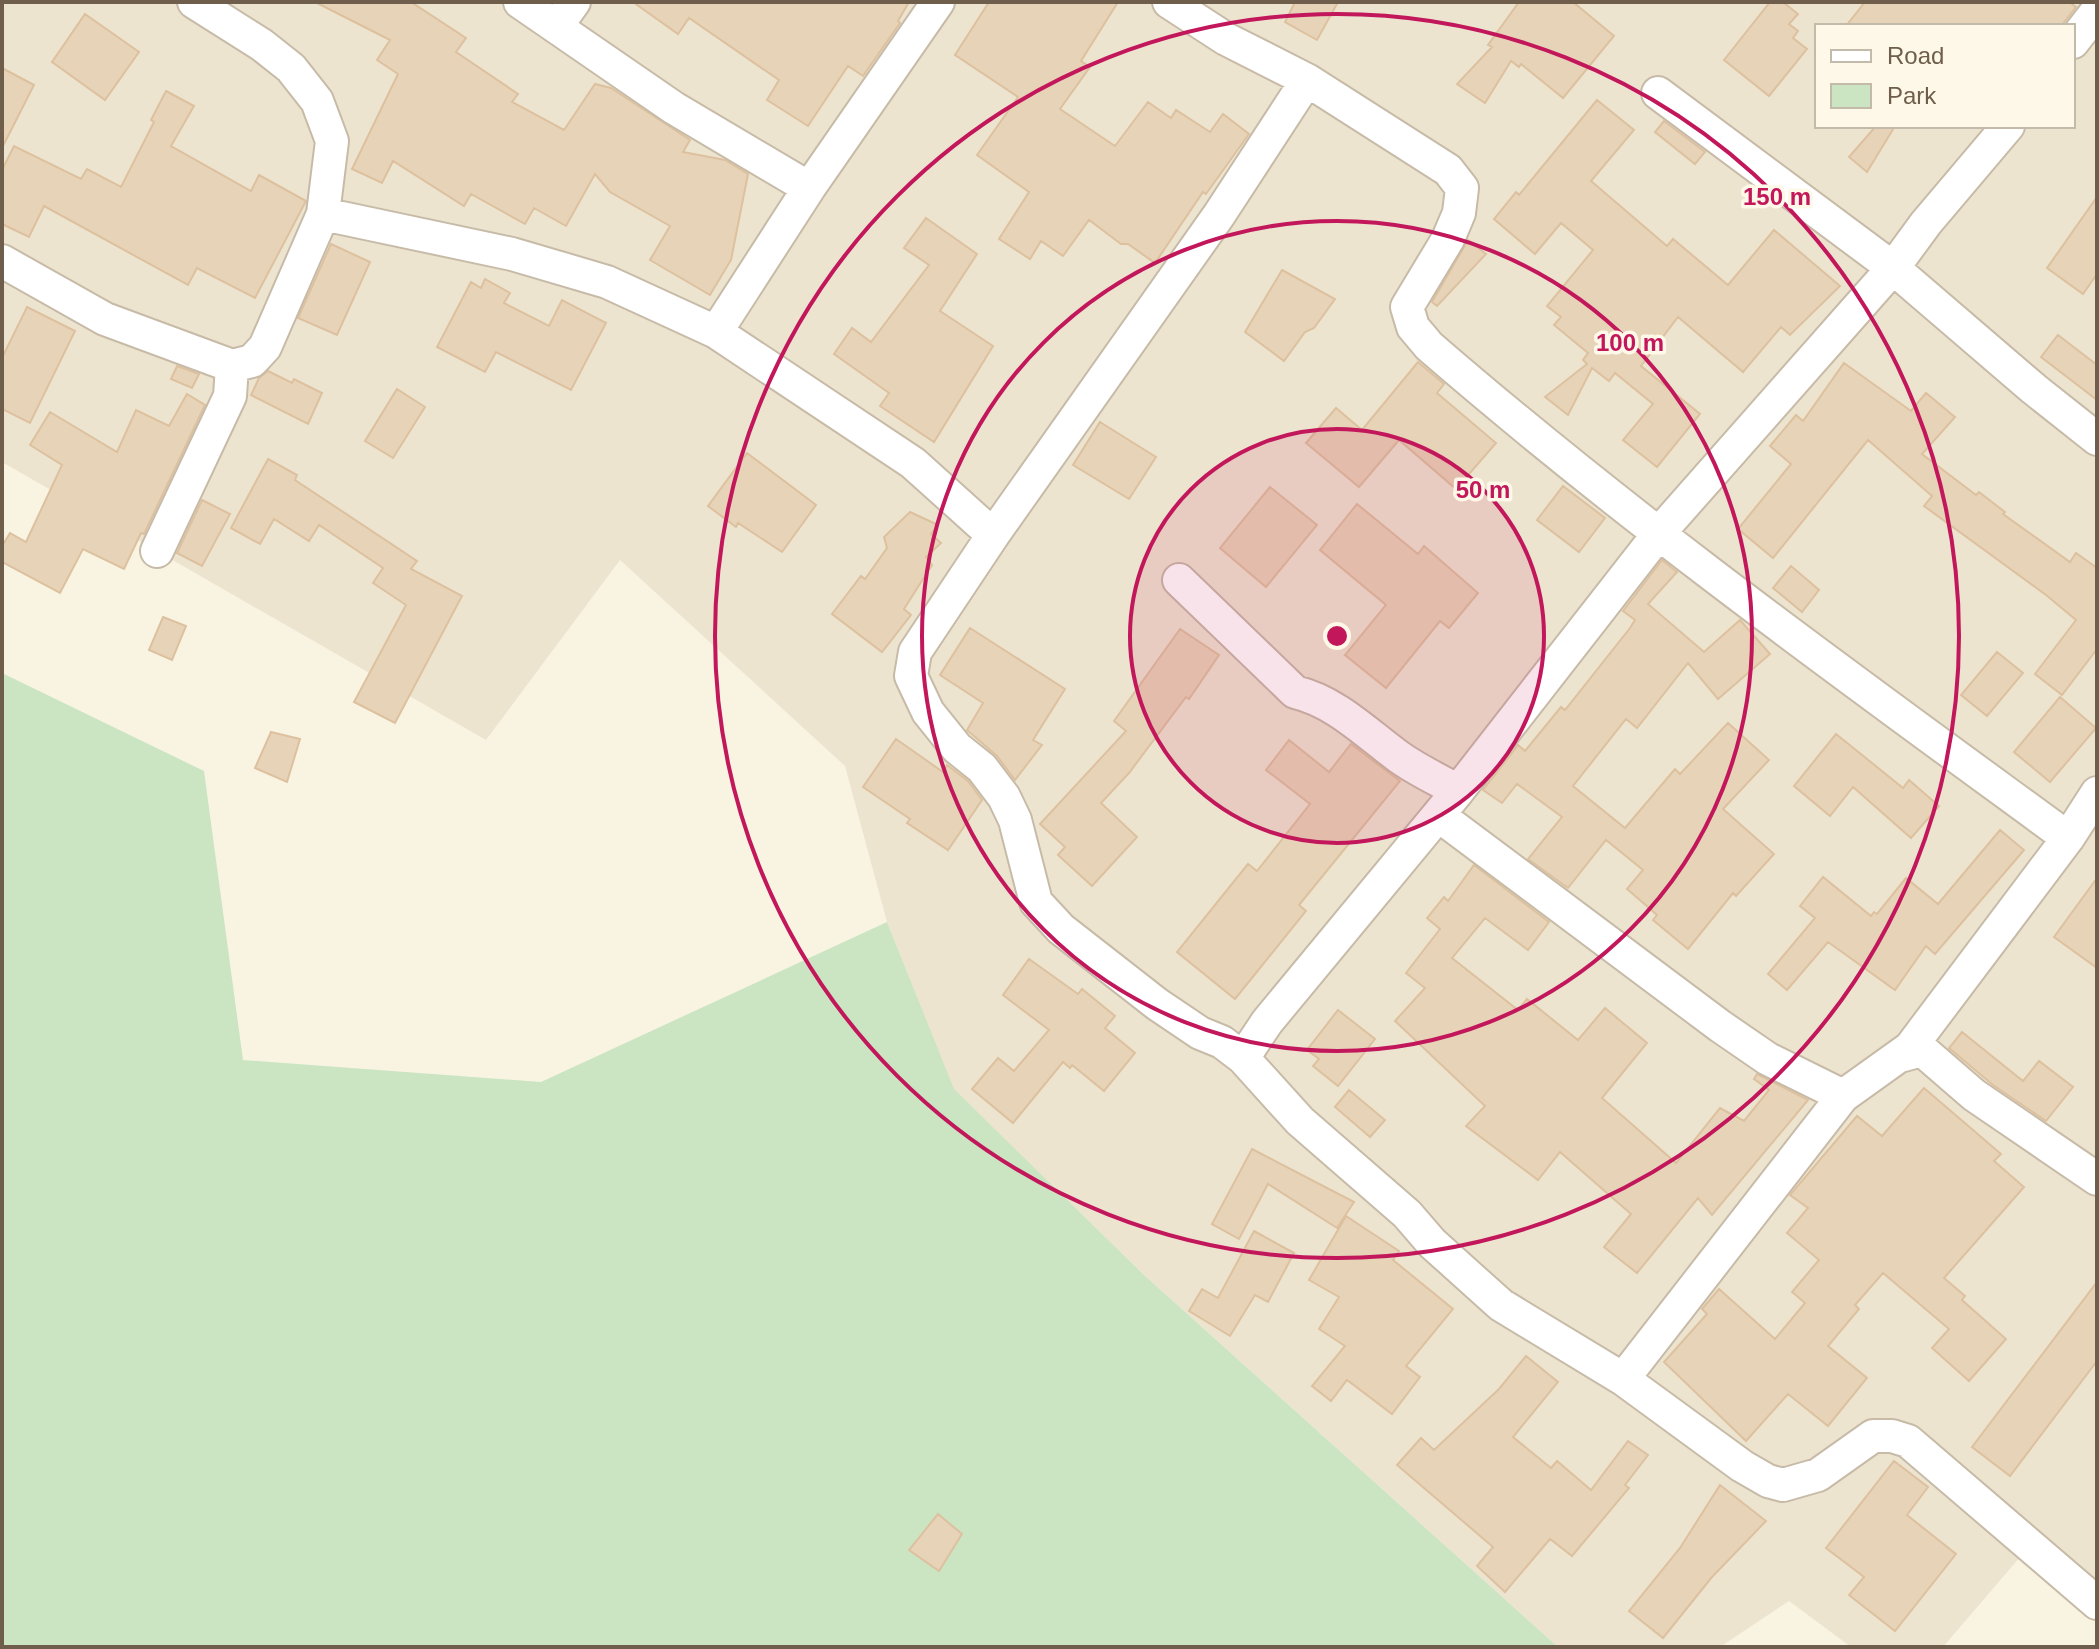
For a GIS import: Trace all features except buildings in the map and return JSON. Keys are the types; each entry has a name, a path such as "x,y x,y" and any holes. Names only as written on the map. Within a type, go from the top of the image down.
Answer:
{"street":[{"path":"2,261 105,319 232,366 252,361 265,347 323,214 332,141 317,101 291,68 262,45 194,2"},
{"path":"520,2 565,15 674,108 809,188"},
{"path":"716,332 809,188 938,2"},
{"path":"1169,2 1226,39 1307,80 1448,170 1462,188 1459,213 1448,239 1407,307 1413,327 1429,346 1483,393 1808,647 2068,838"},
{"path":"2075,39 2097,11"},
{"path":"1307,80 1202,240 993,535 915,652 911,676 928,712 957,748 982,768 1004,797 1015,820 1036,902 1061,929 1157,1004 1243,1058 1300,1121 1407,1214 1432,1243 1501,1305 1623,1379 1742,1466 1768,1481 1783,1485 1818,1475 1873,1436 1892,1436 1908,1441 2097,1603"},
{"path":"1658,93 1893,268 2097,439"},
{"path":"1243,1058 1267,1022 1448,803 1660,532 1893,268 1926,223 2006,128"},
{"path":"323,214 512,254 607,282 716,332 913,463 993,535"},
{"path":"157,551 230,396 232,366"},
{"path":"1179,580 1295,692 1317,697 1349,718 1720,1026 1768,1059 1843,1096"},
{"path":"1623,1379 1843,1096 1910,1048 1970,972 2097,793"},
{"path":"1900,1056 1922,1050 1974,1095 2097,1179"}],"shaded area":[{"path":"2,2 2097,2 2097,1615 2021,1556 1943,1647 1851,1647 1789,1601 1720,1647 1558,1647 1144,1275 953,1089 887,922 845,766 620,560 486,740 2,462"}],"green space":[{"path":"2,673 204,771 243,1060 541,1082 887,922 954,1089 1144,1275 1558,1647 2,1647"}]}
